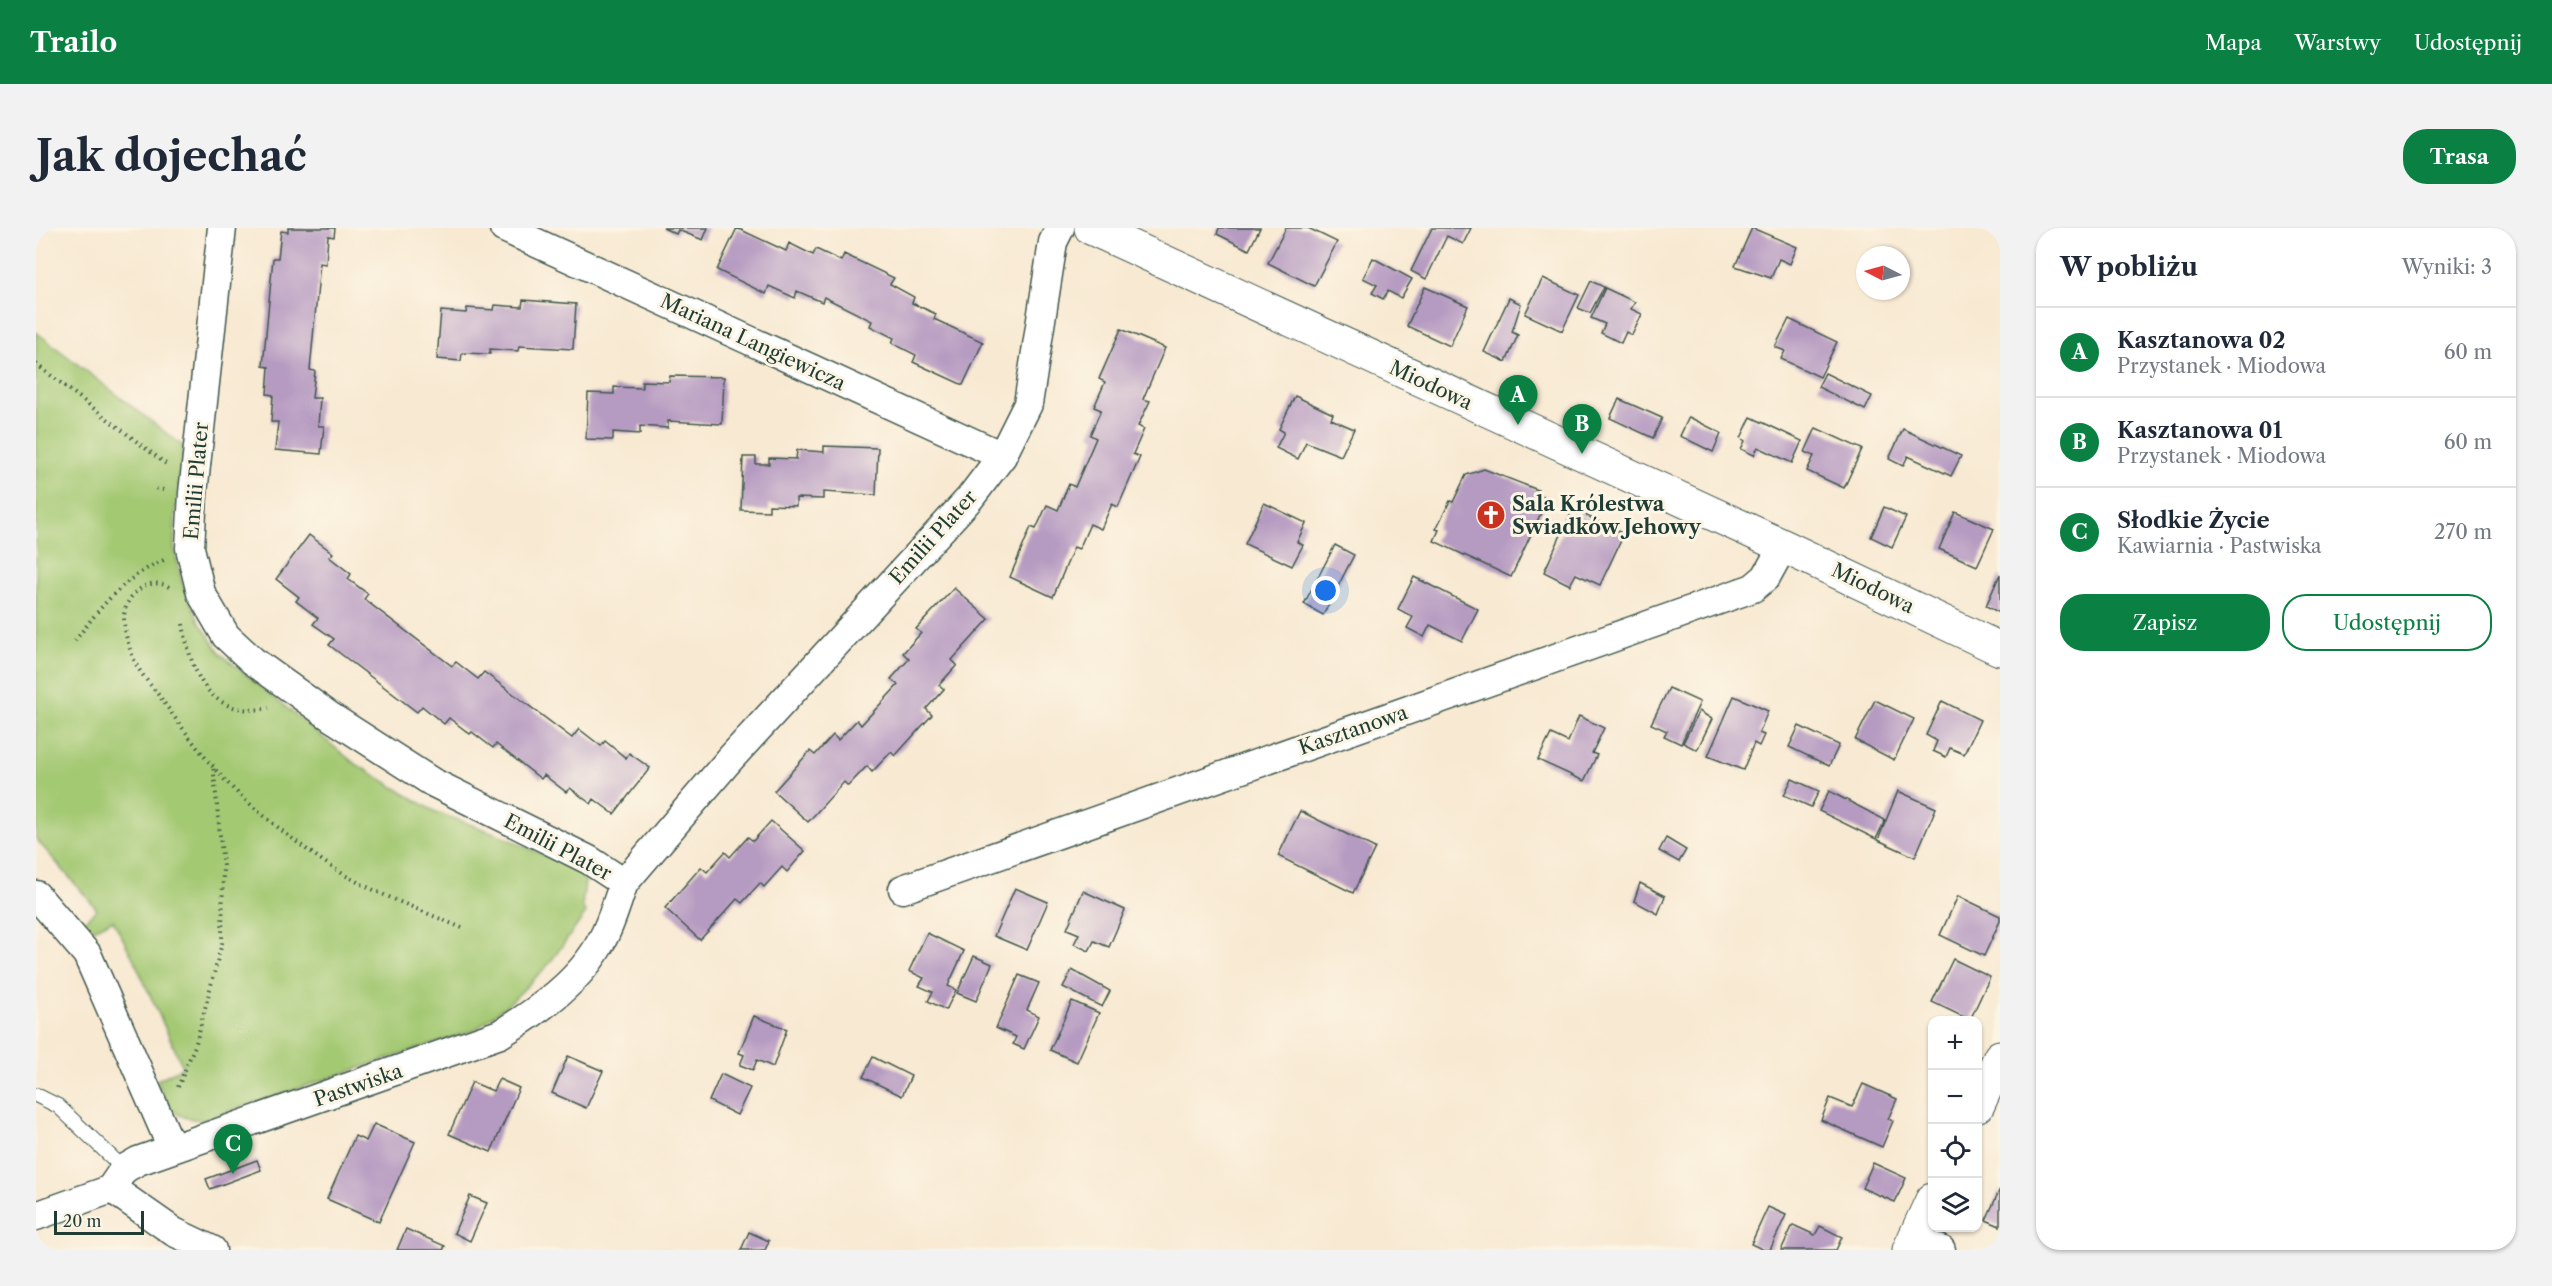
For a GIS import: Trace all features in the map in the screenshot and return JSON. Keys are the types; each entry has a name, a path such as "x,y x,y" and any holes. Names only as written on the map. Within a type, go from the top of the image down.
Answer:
{"street":[{"name":"Emilii Plater","path":"222,228 195,469 190,548 201,593 226,636 253,661 299,694 432,782 589,860 624,883 730,759 970,498 1002,456 1028,404 1053,242 1060,228"},
{"name":"Mariana Langiewicza","path":"504,228 1002,456"},
{"name":"Miodowa","path":"1091,228 1783,546 2000,649"},
{"name":"Kasztanowa","path":"903,889 1753,588 1766,577 1783,546"},
{"name":"Pastwiska","path":"36,1216 118,1178 172,1148 500,1034 532,1014 581,970 602,940 624,883"},
{"path":"36,895 87,954 172,1148"},
{"path":"1982,1095 2000,1057"},
{"path":"118,1178 172,1236 212,1250"},
{"path":"1921,1246 1928,1217"}],"lane":[{"path":"36,1095 58,1106 118,1178"}],"path":[{"path":"36,364 165,464 195,469"},
{"path":"75,641 107,598 149,566 190,548"},
{"path":"176,594 164,584 151,584 140,588 129,599 124,612 124,628 137,665 170,712 213,764 239,794 296,840 349,878 462,927"},
{"path":"183,621 186,643 196,676 206,691 223,704 255,711 277,707 299,694"},
{"path":"154,1109 171,1100 194,1049 222,943 223,866 213,764"}],"green space":[{"path":"36,332 183,446 174,547 182,582 199,622 221,654 354,763 434,811 502,836 586,874 582,906 586,913 549,964 514,999 475,1030 202,1120 183,1117 168,1104 157,1080 183,1067 134,960 113,920 87,932 82,923 97,909 36,839"}],"building":[{"path":"288,228 335,228 334,237 328,236 326,264 320,263 310,370 315,371 312,398 320,398 318,426 324,426 321,454 275,450 278,422 271,422 273,395 267,394 269,367 263,366 273,258 278,258 281,231 288,232"},
{"path":"663,228 708,228 703,240 678,230 676,234"},
{"path":"737,228 786,251 789,243 813,255 816,249 841,261 844,254 894,278 890,284 914,297 912,303 936,314 934,319 983,342 963,385 913,362 916,355 892,343 894,338 870,326 872,321 824,297 822,302 797,291 795,298 769,286 766,294 717,270"},
{"path":"1219,228 1260,228 1249,250 1217,234"},
{"path":"1286,228 1308,228 1337,242 1314,286 1268,263"},
{"path":"1432,228 1471,228 1463,244 1447,236 1426,279 1411,271"},
{"path":"1752,228 1797,247 1790,264 1779,259 1771,278 1735,266"},
{"path":"1373,258 1412,279 1401,298 1388,291 1383,299 1372,293 1377,285 1363,278"},
{"path":"1543,278 1579,295 1562,331 1525,314"},
{"path":"1591,281 1604,287 1590,313 1578,308"},
{"path":"1425,287 1468,306 1450,346 1407,326"},
{"path":"1605,288 1635,302 1631,309 1642,314 1632,335 1626,332 1621,343 1601,333 1605,324 1591,318"},
{"path":"1509,298 1521,304 1512,332 1518,335 1506,362 1484,352"},
{"path":"523,300 576,304 573,349 519,346 518,351 490,349 490,354 462,353 461,361 437,359 441,311 466,313 467,308 494,310 495,305 522,307"},
{"path":"1789,319 1837,342 1820,377 1781,359 1785,351 1775,347"},
{"path":"1121,329 1165,348 1143,399 1150,401 1138,426 1144,429 1133,454 1140,457 1118,507 1112,504 1101,529 1090,524 1079,549 1074,547 1053,597 1010,577 1031,527 1036,529 1047,505 1058,510 1069,484 1075,487 1096,438 1090,435 1101,410 1094,407 1105,382 1099,379"},
{"path":"1825,373 1872,396 1865,410 1818,387"},
{"path":"670,376 724,377 722,424 668,421 668,428 640,426 640,434 613,432 613,440 586,439 588,393 614,394 614,387 642,388 642,381 669,382"},
{"path":"1295,396 1333,414 1331,419 1354,429 1341,456 1306,442 1298,459 1276,448 1284,432 1279,429"},
{"path":"1619,399 1662,418 1653,438 1610,418"},
{"path":"1689,417 1721,433 1713,452 1680,436"},
{"path":"1751,417 1802,441 1792,463 1758,447 1754,455 1741,449 1745,441 1741,438"},
{"path":"1816,428 1862,449 1844,488 1807,471 1814,456 1805,452"},
{"path":"1903,429 1961,456 1951,476 1908,456 1903,466 1889,459"},
{"path":"824,446 878,448 876,495 823,492 823,499 796,498 796,506 769,505 769,511 741,510 743,457 756,457 756,464 769,464 769,458 796,459 797,450 824,452"},
{"name":"Sala Królestwa Swiadków Jehowy","path":"1484,469 1538,490 1537,493 1548,498 1511,577 1434,541 1439,530 1436,529 1466,475"},
{"path":"1264,503 1306,523 1297,542 1303,545 1292,566 1245,544"},
{"path":"1884,507 1906,517 1892,547 1871,537"},
{"path":"1573,509 1624,534 1600,585 1576,574 1570,585 1544,572"},
{"path":"1955,512 1994,529 1977,566 1939,549"},
{"path":"309,535 333,553 329,557 351,574 348,579 368,594 364,599 452,666 456,662 478,679 484,672 572,738 579,729 601,746 605,741 626,758 629,753 650,768 614,814 594,799 591,804 570,788 566,792 544,775 541,779 496,744 493,748 449,718 444,724 422,706 417,712 329,645 334,639 313,624 318,618 296,601 299,597 276,579"},
{"path":"1335,545 1354,555 1323,615 1304,604"},
{"path":"2000,574 2000,613 1986,606"},
{"path":"1414,577 1478,609 1462,641 1430,625 1424,637 1407,628 1413,617 1398,609"},
{"path":"954,588 989,619 952,660 957,665 939,685 944,689 926,709 932,715 895,756 891,752 872,772 867,766 848,786 844,782 808,822 774,791 810,751 815,755 833,735 838,740 857,720 861,725 898,685 891,679 909,659 903,653 921,633 916,629"},
{"path":"1669,688 1700,702 1681,744 1664,736 1667,731 1651,724"},
{"path":"1734,696 1768,711 1759,733 1764,735 1759,746 1754,743 1743,770 1708,756"},
{"path":"1875,700 1914,719 1894,760 1855,740"},
{"path":"1942,701 1980,720 1964,754 1950,748 1946,757 1933,751 1937,741 1926,735"},
{"path":"1699,711 1712,719 1697,750 1683,743"},
{"path":"1579,716 1604,728 1592,753 1597,755 1584,781 1538,760 1551,734 1568,742"},
{"path":"1799,726 1839,745 1829,766 1789,747"},
{"path":"1792,779 1819,791 1811,807 1784,795"},
{"path":"1829,791 1885,820 1876,839 1819,811"},
{"path":"1898,791 1936,808 1915,857 1878,840"},
{"path":"1300,811 1375,848 1353,893 1278,856"},
{"path":"771,821 805,851 787,872 782,867 764,887 760,883 742,903 737,899 700,940 665,908 701,867 707,872 725,852 730,857 748,837 753,841"},
{"path":"1666,838 1686,850 1679,862 1659,851"},
{"path":"1640,883 1665,896 1658,914 1634,901"},
{"path":"1015,888 1048,902 1027,950 994,936"},
{"path":"1083,891 1125,910 1109,947 1094,941 1089,951 1074,944 1079,934 1067,929"},
{"path":"1958,896 2000,916 2000,921 1984,956 1940,935"},
{"path":"927,933 964,951 948,986 956,990 946,1010 928,1001 933,992 919,986 924,978 909,971"},
{"path":"974,956 992,964 976,1001 957,993"},
{"path":"1953,959 1990,977 1972,1016 1962,1016 1932,1002"},
{"path":"1072,970 1110,991 1102,1007 1063,987"},
{"path":"1019,975 1039,983 1027,1010 1039,1016 1024,1049 1013,1044 1016,1037 996,1028"},
{"path":"1072,1001 1099,1013 1077,1062 1050,1050"},
{"path":"754,1016 787,1029 773,1067 757,1060 753,1070 740,1065 744,1055 739,1053"},
{"path":"568,1056 603,1071 586,1108 552,1093"},
{"path":"873,1057 911,1076 902,1096 863,1077"},
{"path":"721,1074 750,1088 737,1115 709,1101"},
{"path":"499,1079 519,1088 491,1152 449,1134 472,1082 493,1091"},
{"path":"1863,1084 1897,1099 1888,1119 1893,1121 1882,1147 1821,1120 1830,1098 1852,1107"},
{"path":"374,1124 415,1142 379,1222 327,1199 355,1136 366,1141"},
{"path":"257,1160 261,1170 210,1189 206,1179"},
{"path":"1873,1163 1906,1178 1895,1202 1862,1188"},
{"path":"2000,1189 2000,1226 1986,1220"},
{"path":"470,1196 487,1203 470,1241 454,1233"},
{"path":"1768,1207 1786,1215 1770,1250 1764,1250 1751,1244"},
{"path":"1793,1225 1815,1235 1820,1226 1842,1237 1836,1250 1781,1250"},
{"path":"406,1229 445,1246 443,1250 397,1250"},
{"path":"749,1232 769,1241 765,1250 741,1250"}],"place":[{"name":"Kasztanowa 02","path":"1518,425"},
{"name":"Kasztanowa 01","path":"1582,454"},
{"name":"Sala Królestwa Swiadków Jehowy","path":"1491,515"},
{"name":"Słodkie Życie","path":"233,1174"}]}
